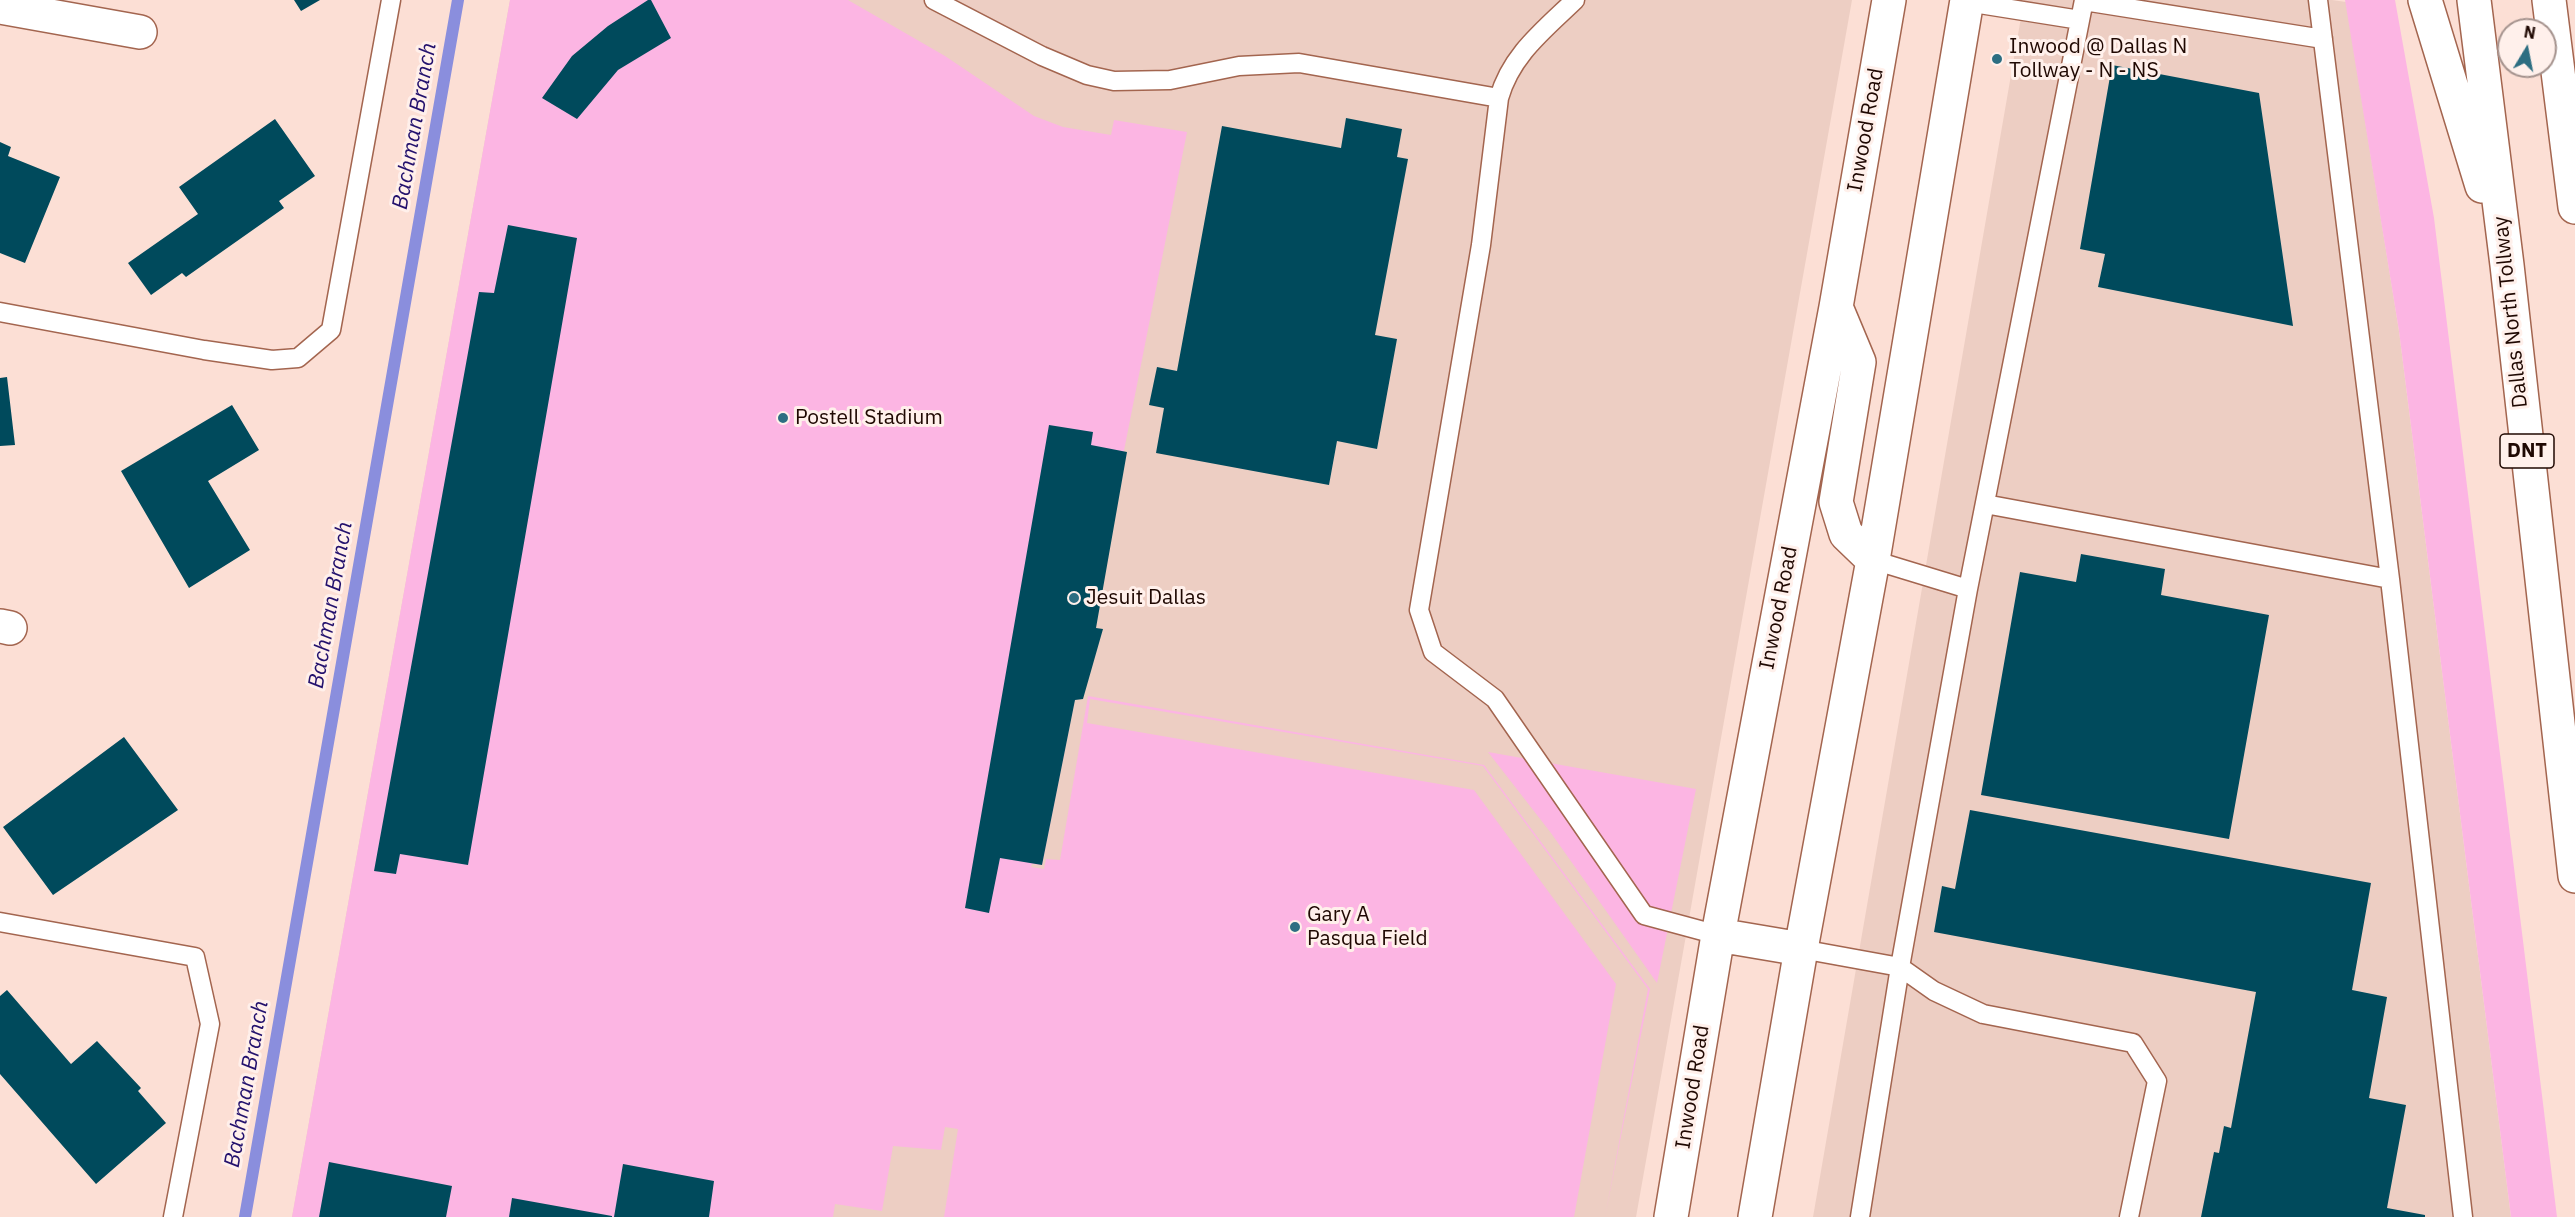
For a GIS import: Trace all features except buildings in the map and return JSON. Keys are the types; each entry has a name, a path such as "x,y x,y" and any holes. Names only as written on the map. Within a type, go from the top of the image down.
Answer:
{"main road":[{"name":"Inwood Road","path":"1671,1217 1718,935 1836,307 1888,0"},
{"path":"2424,0 2506,265"},
{"name":"Dallas North Tollway","path":"2474,0 2575,876"},
{"path":"1755,1217 1801,950 1873,560 1963,1"},
{"path":"0,7 140,32"},
{"path":"2552,8 2575,207"},
{"path":"1836,307 1859,362 1836,502 1846,534 1873,560"},
{"path":"1718,935 1801,950"}],"lane":[{"path":"0,312 204,350 272,360 298,358 331,330 391,0"},
{"path":"934,0 1042,56 1087,75 1114,81 1170,80 1239,66 1299,63 1499,98"},
{"path":"1575,0 1518,57 1504,80 1499,98 1481,245 1419,610 1433,652 1495,699 1644,915 1718,935"},
{"path":"1860,1217 1900,967 1968,589 2084,0 2323,39"},
{"path":"2318,0 2390,579 2463,1217"},
{"path":"1963,1 2080,20"},
{"path":"1985,504 2390,579"},
{"path":"1873,560 1968,589"},
{"path":"0,921 195,957 210,1024 173,1217"},
{"path":"1801,950 1900,967 1934,991 1983,1014 2133,1043 2157,1081 2129,1217"}],"shaded area":[{"name":"Jesuit Dallas","path":"510,0 1852,0 1636,1217 292,1217"},
{"name":"Postell Stadium","path":"510,0 848,0 945,56 1034,116 1063,127 1111,135 1114,120 1187,132 1042,865 1032,864 1031,867 1044,869 1046,859 1060,860 1088,696 1484,765 1650,989 1605,1217 1648,989 1483,766 1090,699 1087,723 1474,790 1616,984 1574,1217 944,1217 958,1129 945,1127 941,1150 893,1146 882,1211 835,1204 833,1217 292,1217"},
{"path":"2024,0 2332,0 2346,2 2399,331 2511,1217 1813,1217"},
{"path":"2345,0 2395,0 2434,218 2557,1217 2511,1217 2399,331"},
{"path":"1488,752 1696,789 1657,983 1551,833"}],"waterway":[{"name":"Bachman Branch","path":"245,1217 458,0"}],"place":[{"name":"Inwood @ Dallas N Tollway - N - NS","path":"1997,59"},
{"name":"Postell Stadium","path":"783,418"},
{"name":"Jesuit Dallas","path":"1074,598"},
{"name":"Gary A Pasqua Field","path":"1295,927"}]}
